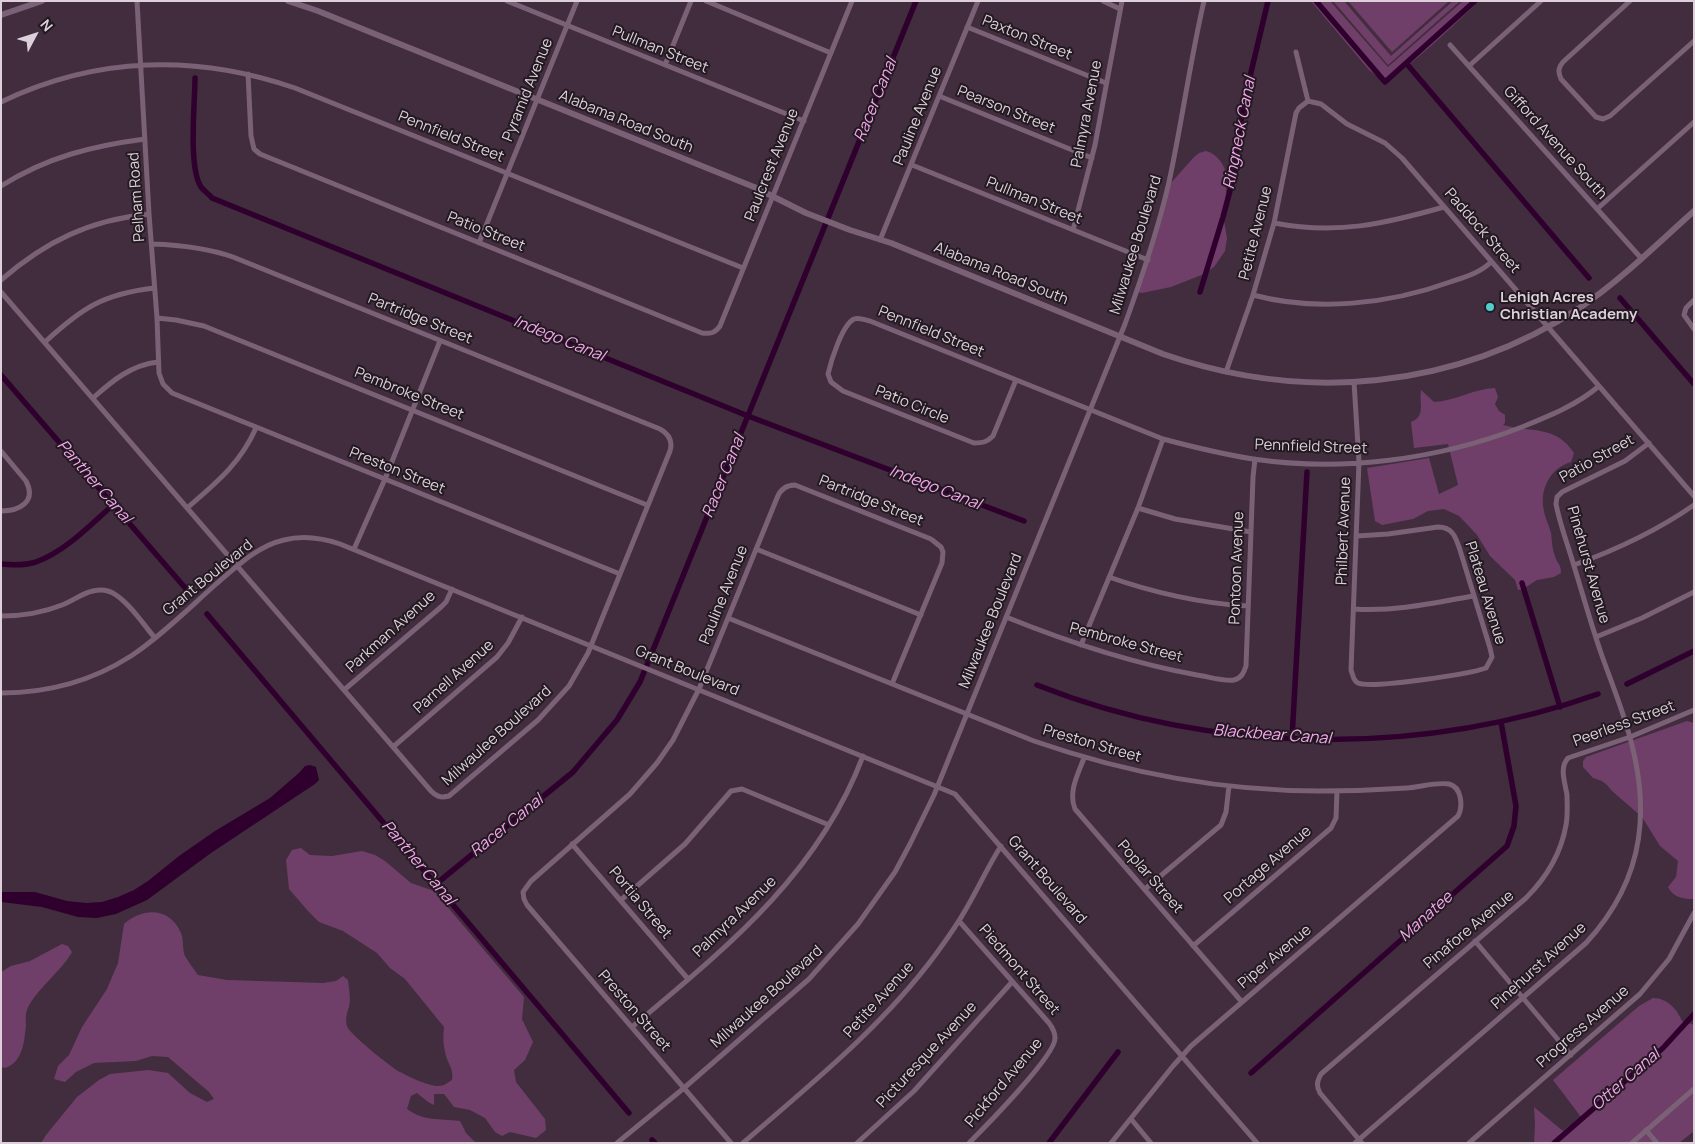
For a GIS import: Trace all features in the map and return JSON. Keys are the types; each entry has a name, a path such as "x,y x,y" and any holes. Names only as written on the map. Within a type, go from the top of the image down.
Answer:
{"street":[{"path":"1,15 42,1"},
{"name":"Pelham Road","path":"137,1 149,214 153,244 158,362 161,379 166,389"},
{"name":"Alabama Road South","path":"288,1 318,11 773,196 834,224 880,240 1182,360 1226,372 1277,381 1302,383 1354,382 1410,376 1460,364 1506,346 1547,327 1583,305 1608,287 1694,211"},
{"name":"Pullman Street","path":"507,1 804,121"},
{"name":"Pyramid Avenue","path":"479,243 577,1"},
{"path":"665,65 691,1"},
{"path":"706,1 831,53"},
{"name":"Paulcrest Avenue","path":"710,334 720,326 852,1"},
{"name":"Pauline Avenue","path":"880,240 978,1"},
{"path":"1102,1 1120,8"},
{"name":"Palmyra Avenue","path":"1073,230 1092,158 1122,1"},
{"name":"Milwaukee Boulevard","path":"617,1143 787,1000 841,944 865,915 895,872 919,827 967,715 1120,336 1148,260 1173,165 1187,82 1204,1"},
{"path":"1469,66 1541,1"},
{"path":"1630,1 1563,62 1559,68 1561,79 1596,117 1604,119 1610,116 1694,41"},
{"name":"Paxton Street","path":"967,27 1106,83"},
{"name":"Gifford Avenue South","path":"1450,45 1641,258"},
{"path":"1296,52 1308,101"},
{"name":"Pennfield Street","path":"1,102 38,86 74,75 141,65 177,64 203,66 248,74 295,88 744,268"},
{"name":"Patio Street","path":"248,74 251,136 254,149 260,154 702,333 710,334"},
{"name":"Pearson Street","path":"939,96 1092,158"},
{"name":"Paddock Street","path":"1308,101 1321,104 1347,124 1379,139 1402,158 1694,496"},
{"name":"Petite Avenue","path":"1226,372 1253,295 1274,223 1293,122 1299,108 1308,101"},
{"path":"1597,209 1694,122"},
{"path":"1,186 34,167 61,156 87,149 145,139"},
{"name":"Pullman Street","path":"912,165 1148,260"},
{"path":"1274,223 1319,229 1360,227 1396,221 1444,207"},
{"path":"1,280 38,251 75,232 119,217 149,214"},
{"name":"Partridge Street","path":"153,244 191,246 222,253 660,429 666,432 672,445 666,460"},
{"path":"1253,295 1286,301 1314,303 1379,300 1441,286 1470,275 1486,267 1491,262"},
{"path":"45,342 68,321 98,302 117,294 154,288"},
{"path":"1,292 237,566"},
{"path":"1694,300 1686,308 1684,315 1694,328"},
{"name":"Pembroke Street","path":"157,318 204,326 647,505"},
{"name":"Pennfield Street","path":"853,320 858,318 870,321 1163,439 1255,459 1313,463 1389,461 1415,456 1491,438 1570,406 1599,386"},
{"name":"Patio Circle","path":"853,320 846,326 829,368 828,374 831,382 836,387 849,393 963,439 974,443 988,441 992,436 1016,380"},
{"path":"354,549 385,479 440,341"},
{"path":"93,398 109,383 126,372 144,364 158,362"},
{"name":"Philbert Avenue","path":"1354,382 1359,462 1352,670 1354,679"},
{"name":"Preston Street","path":"166,389 256,428 620,574"},
{"path":"187,508 232,467 246,448 256,428"},
{"path":"1081,645 1138,508 1163,439"},
{"name":"Patio Street","path":"1557,497 1568,488 1632,456 1649,443"},
{"path":"1,451 22,475 29,487 27,501 22,507 16,510 1,511"},
{"name":"Pontoon Avenue","path":"1241,677 1246,666 1255,459"},
{"name":"Milwaulee Boulevard","path":"237,566 436,796 442,798 449,796 538,720 556,703 578,673 591,646 666,460"},
{"name":"Pauline Avenue","path":"523,892 531,881 630,794 651,771 673,740 699,689 780,492 789,485"},
{"name":"Partridge Street","path":"789,485 810,490 925,537 941,547 943,552 942,563 921,616"},
{"name":"Pinehurst Avenue","path":"1359,1142 1572,956 1598,930 1613,909 1627,881 1638,842 1642,810 1638,773 1630,737 1596,637 1558,514 1557,497"},
{"path":"1574,565 1651,530 1694,504"},
{"path":"1138,508 1175,518 1251,532"},
{"name":"Plateau Avenue","path":"1354,679 1359,683 1367,685 1413,681 1480,670 1486,668 1492,657 1460,550 1451,531 1444,527 1438,527 1357,536"},
{"name":"Grant Boulevard","path":"1,693 29,692 53,688 81,680 121,661 155,638 237,566 275,542 293,538 323,539 354,549 955,794 1257,1143"},
{"path":"756,549 921,616 892,684"},
{"path":"1109,577 1197,600 1248,606"},
{"name":"Parkman Avenue","path":"344,690 441,607 446,602 452,589"},
{"path":"1,616 42,612 63,605 93,591 108,591 125,602 155,638"},
{"path":"1596,637 1635,621 1694,592"},
{"path":"1354,610 1401,608 1473,596"},
{"name":"Parnell Avenue","path":"393,747 497,657 508,643 522,617"},
{"name":"Pembroke Street","path":"1006,617 1081,645 1149,665 1179,672 1234,680 1241,677"},
{"name":"Preston Street","path":"728,618 967,715 1084,758 1152,774 1229,786 1282,791 1337,792 1387,790 1451,784 1459,793 1461,800"},
{"name":"Peerless Street","path":"1564,762 1576,754 1630,737 1694,710"},
{"name":"Palmyra Avenue","path":"632,1027 736,938 772,902 801,866 828,825 855,777 863,756"},
{"name":"Poplar Street","path":"1084,758 1072,794 1072,802 1075,808 1242,1002"},
{"name":"Pinafore Avenue","path":"1359,1142 1320,1093 1317,1088 1318,1080 1325,1069 1536,888 1554,861 1563,840 1567,804 1563,775 1564,762"},
{"path":"1145,889 1220,825 1226,812 1229,786"},
{"path":"621,900 685,844 731,791 742,789 828,825"},
{"name":"Portage Avenue","path":"1193,946 1331,828 1336,818 1337,792"},
{"name":"Piper Avenue","path":"1111,1143 1182,1056 1242,1002 1452,822 1461,811 1461,800"},
{"name":"Portia Street","path":"572,844 688,979"},
{"name":"Petite Avenue","path":"743,1143 868,1033 911,985 959,921 1001,846"},
{"name":"Preston Street","path":"523,892 527,906 732,1143"},
{"name":"Progress Avenue","path":"1469,1143 1630,1004 1654,979 1676,948 1694,913"},
{"name":"Piedmont Street","path":"959,921 1049,1023 1053,1028 1056,1038"},
{"path":"1475,942 1571,1055"},
{"name":"Picturesque Avenue","path":"857,1143 914,1091 1012,982"},
{"name":"Pickford Avenue","path":"969,1143 1010,1100 1046,1056 1056,1038"},
{"path":"1632,1143 1694,1089"},
{"path":"1131,1119 1151,1143"},
{"path":"1646,1130 1657,1143"}],"shaded area":[{"path":"1311,1 1330,1 1388,67 1463,1 1479,1 1416,59 1391,77 1382,80 1369,70"},
{"path":"1333,1 1344,1 1391,56 1453,1 1460,1 1388,65"},
{"path":"1348,1 1449,1 1392,52"},
{"path":"1206,151 1220,161 1227,177 1224,221 1227,238 1225,251 1214,267 1204,274 1171,287 1142,293 1137,292 1170,184 1194,157"},
{"path":"1495,388 1498,397 1495,404 1499,411 1505,415 1505,423 1503,425 1550,434 1567,444 1574,453 1571,462 1557,469 1552,475 1543,495 1545,514 1551,533 1554,553 1561,573 1554,577 1537,580 1518,590 1515,580 1490,556 1477,535 1459,516 1444,509 1428,511 1413,519 1382,525 1375,521 1367,468 1429,458 1439,494 1458,485 1448,444 1414,448 1411,422 1420,413 1421,390 1434,402 1449,400 1479,390"},
{"path":"1687,721 1694,723 1693,899 1678,897 1668,887 1676,877 1678,861 1660,846 1642,817 1602,781 1593,778 1583,767 1583,761 1586,757"},
{"path":"305,766 316,767 319,780 315,784 211,853 147,900 116,914 97,918 78,917 42,907 1,902 1,892 35,892 67,901 86,903 102,902 134,890 215,831 270,798"},
{"path":"301,848 310,855 332,856 362,851 375,855 411,883 434,891 524,997 522,1019 533,1042 525,1060 514,1070 516,1082 545,1119 546,1130 536,1138 510,1132 502,1136 495,1132 485,1118 470,1110 454,1107 444,1094 434,1094 434,1105 417,1093 411,1096 407,1109 426,1118 460,1121 466,1133 476,1143 41,1143 77,1097 110,1074 148,1070 168,1073 190,1093 207,1102 214,1099 209,1092 168,1057 152,1056 136,1061 94,1063 76,1072 65,1082 54,1079 58,1066 69,1055 82,1027 107,989 118,963 124,924 131,918 147,913 156,912 163,914 176,924 182,936 185,956 198,975 227,980 323,983 336,981 343,976 348,980 350,994 346,1024 354,1035 398,1071 412,1078 438,1086 452,1080 452,1072 444,1046 444,1027 405,979 390,968 377,953 343,931 319,922 289,889 286,860 292,850"},
{"path":"62,944 68,946 72,952 36,995 27,1010 22,1051 16,1061 5,1068 1,1067 1,972 11,966 30,961"},
{"path":"1653,998 1667,1002 1674,1008 1682,1021 1694,1025 1694,1131 1679,1143 1534,1143 1534,1107 1563,1131 1581,1117 1553,1080 1639,1006"}],"waterway":[{"name":"Racer Canal","path":"436,884 573,772 617,720 640,682 916,1"},
{"name":"Ringneck Canal","path":"1200,292 1235,172 1238,136 1268,1"},
{"path":"1316,1 1385,82 1475,1"},
{"path":"1406,63 1589,278"},
{"name":"Indego Canal","path":"195,78 193,134 195,165 201,187 212,198 748,416 1024,521"},
{"path":"1620,298 1694,384"},
{"name":"Panther Canal","path":"1,375 187,590"},
{"path":"1292,738 1307,472"},
{"path":"1,564 28,564 47,557 77,537 113,505"},
{"path":"1522,583 1560,707"},
{"name":"Panther Canal","path":"207,614 629,1113"},
{"name":"Blackbear Canal","path":"1627,684 1694,651"},
{"name":"Blackbear Canal","path":"1037,685 1104,708 1174,725 1245,735 1317,739 1389,737 1460,729 1530,715 1598,694"},
{"name":"Manatee","path":"1251,1073 1507,846 1514,826 1516,806 1501,722"},
{"name":"Otter Canal","path":"1554,1143 1663,1048 1694,1014"},
{"path":"1049,1143 1118,1052"},
{"name":"Panther Canal","path":"652,1140 655,1143"}],"place":[{"name":"Lehigh Acres Christian Academy","path":"1490,307"}]}
